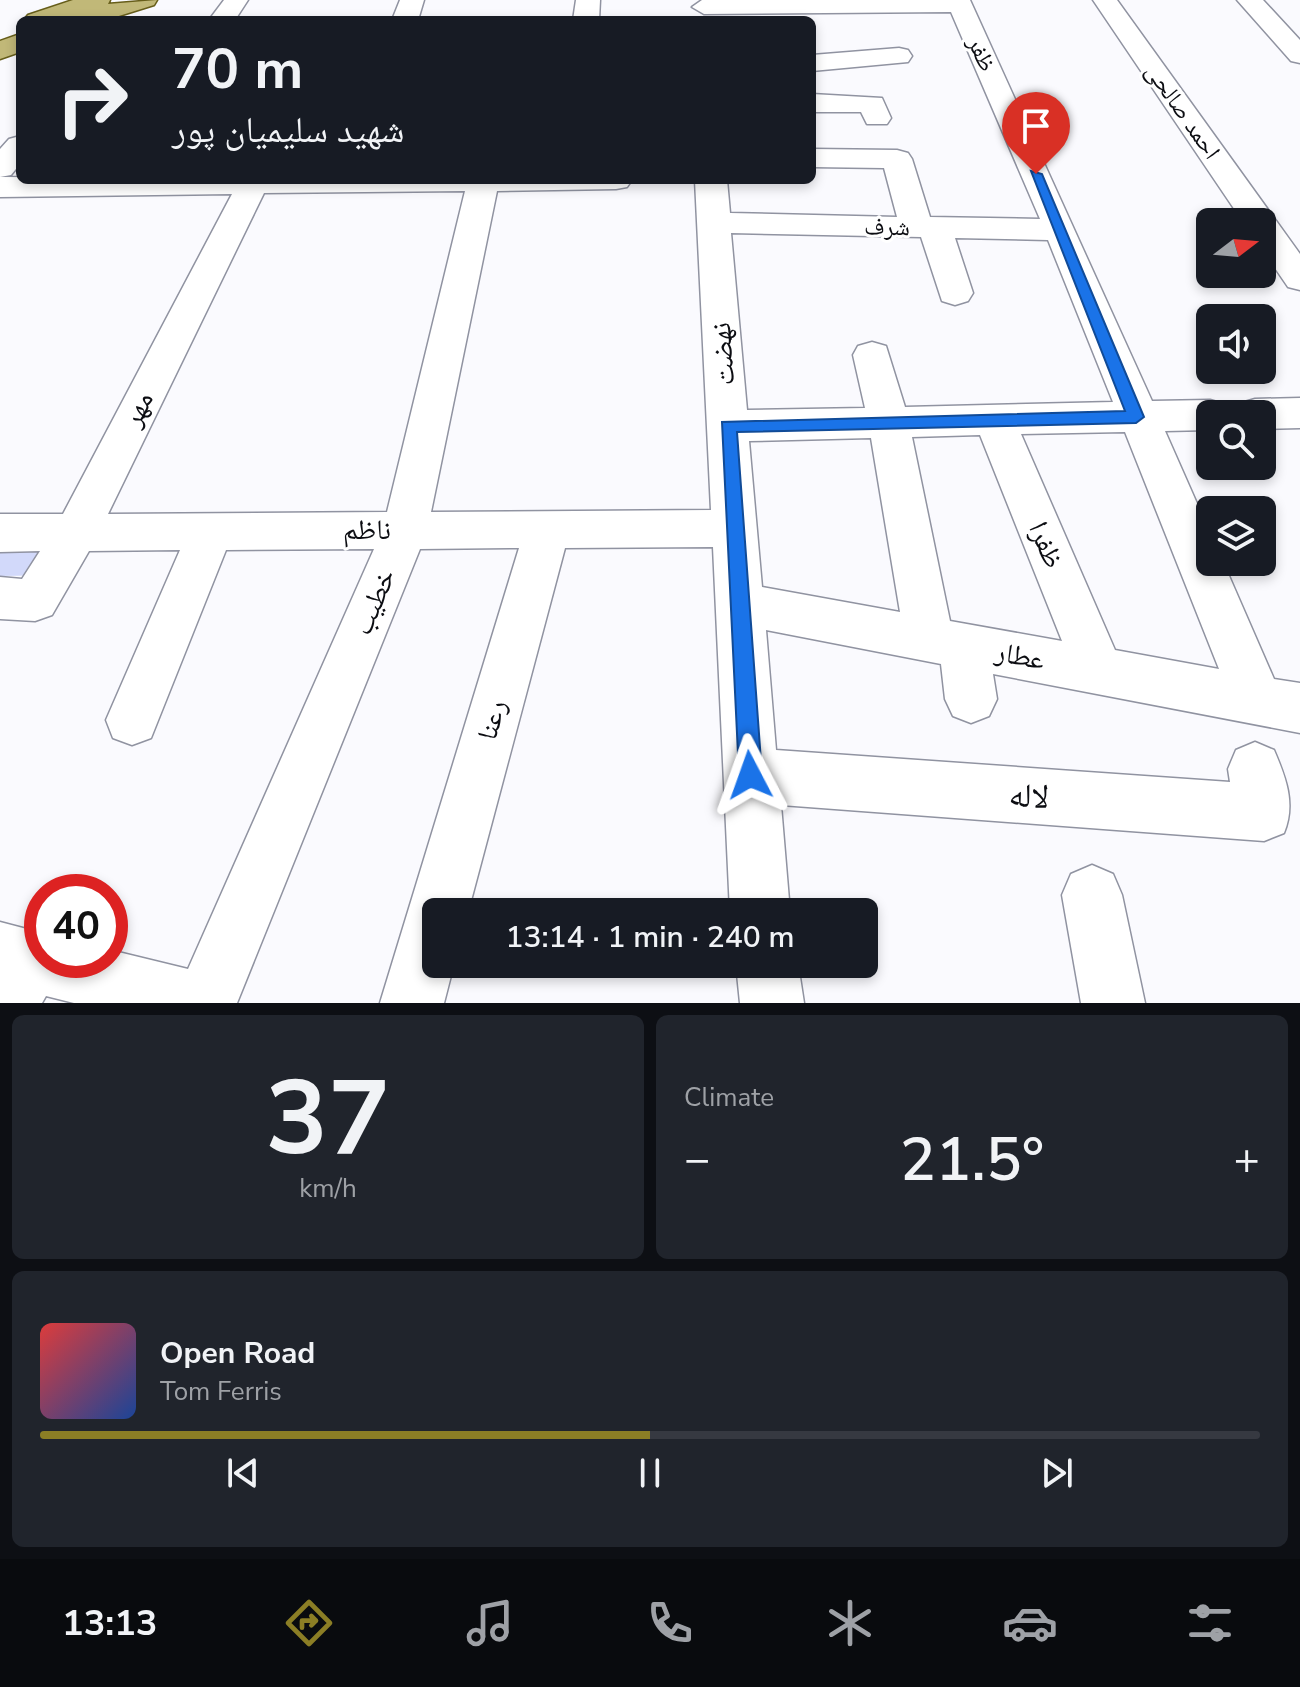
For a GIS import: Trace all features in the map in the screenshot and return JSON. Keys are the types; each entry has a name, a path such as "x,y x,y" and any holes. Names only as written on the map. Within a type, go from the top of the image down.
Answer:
{"main road":[{"path":"49,16 98,0"},
{"path":"93,16 145,0"}],"street":[{"name":"احمد صالحی","path":"1105,0 1251,208"},
{"path":"1249,0 1300,55"},
{"path":"704,9 959,2"},
{"name":"ظفر","path":"959,2 1061,230 1136,417 1278,704"},
{"path":"816,63 899,56"},
{"path":"816,103 872,104 877,118"},
{"path":"0,168 16,150"},
{"path":"816,158 897,159 955,293"},
{"path":"0,221 13,188 93,184"},
{"name":"مهر","path":"0,598 35,600 76,532 253,184"},
{"name":"خطیب","path":"205,1003 405,530 483,184"},
{"name":"شرف","path":"713,202 926,228 1061,230"},
{"name":"نهضت","path":"713,202 759,898"},
{"name":"احمد صالحی","path":"1276,245 1300,279"},
{"path":"872,355 946,642 971,699"},
{"path":"1276,414 1300,413"},
{"path":"728,426 1196,415"},
{"name":"ظفرا","path":"994,420 1099,671"},
{"name":"ناظم","path":"0,533 734,528"},
{"name":"رعنا","path":"442,898 547,529"},
{"path":"132,720 211,531"},
{"name":"عطار","path":"739,604 1278,704"},
{"name":"لاله","path":"750,775 1264,813 1255,769"},
{"path":"1092,895 1113,1003"},
{"name":"رعنا","path":"412,1003 422,968"},
{"path":"13,972 122,994 197,1003"},
{"path":"769,978 772,1003"}],"shaded area":[{"path":"85,542 69,575 0,576 0,543"}],"route":[{"path":"750,775 728,426 1136,417 1036,174"}]}
